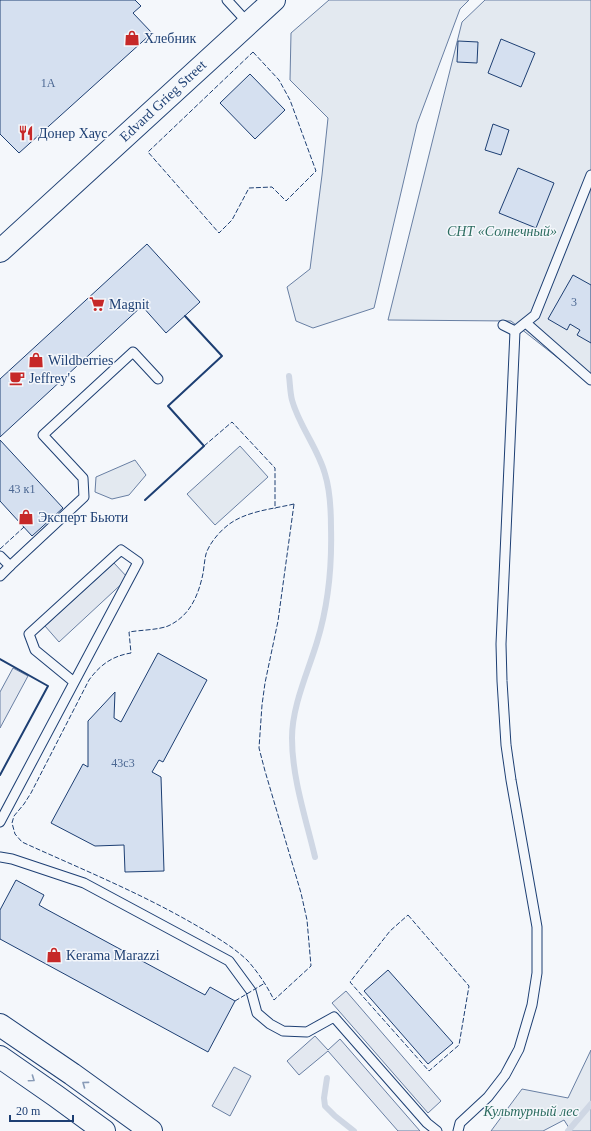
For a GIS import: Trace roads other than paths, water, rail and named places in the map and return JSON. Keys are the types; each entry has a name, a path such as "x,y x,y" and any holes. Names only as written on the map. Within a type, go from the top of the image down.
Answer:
{"street":[{"name":"Edvard Grieg Street","path":"0,251 274,0"},
{"path":"0,1025 72,1074 150,1131"},
{"path":"0,1057 104,1131"}],"lane":[{"path":"227,0 248,23"},
{"path":"458,1131 460,1123 488,1097 505,1075 519,1049 532,1005 537,973 537,927 506,745 502,681 502,636 516,331 535,316 591,175"},
{"path":"526,323 591,380"},
{"path":"503,325 516,331"},
{"path":"0,576 84,497 83,478 43,435 133,352 158,379"},
{"path":"0,822 138,562 121,550 29,634 35,650 74,682"},
{"path":"0,556 10,566"},
{"path":"0,857 12,859 84,883 229,961 251,991 257,1013 270,1024 283,1031 307,1032 334,1017 427,1123 437,1131"}],"waterway":[{"path":"289,376 291,397 295,410 322,464 328,487 330,508 331,557 327,600 317,642 301,689 295,714 292,738 294,768 315,857"},
{"path":"327,1078 324,1098 325,1106 354,1131"},
{"path":"568,1131 591,1104"}],"place":[{"name":"Хлебник","path":"132,38"},
{"name":"Донер Хаус","path":"26,133"},
{"name":"Magnit","path":"97,304"},
{"name":"Wildberries","path":"36,360"},
{"name":"Jeffrey's","path":"17,378"},
{"name":"Эксперт Бьюти","path":"26,517"},
{"name":"Kerama Marazzi","path":"54,955"}],"park label":[{"name":"СНТ «Солнечный»","path":"502,231"},
{"name":"Культурный лес","path":"531,1111"}]}
